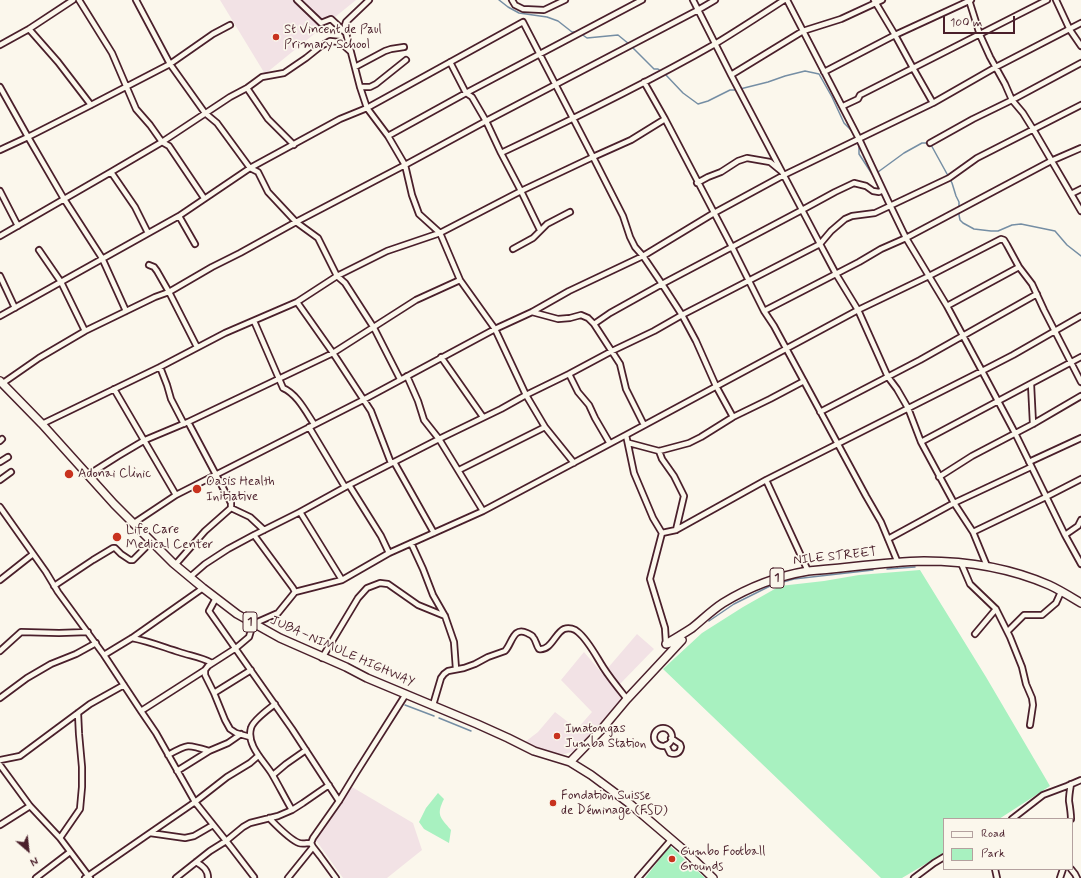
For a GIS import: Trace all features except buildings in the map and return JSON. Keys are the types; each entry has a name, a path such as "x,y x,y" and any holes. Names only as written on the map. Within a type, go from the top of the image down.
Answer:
{"main road":[{"name":"JUBA–NIMULE HIGHWAY","path":"2,382 134,524 176,565 237,614 280,638 346,667 367,678 503,735 534,751 570,762 591,775 630,804 713,878"},
{"name":"NILE STREET","path":"666,644 692,628 722,604 742,593 778,577 808,571 929,561 987,566 1025,576 1061,592 1081,603"},
{"path":"570,762 682,640 666,644"}],"street":[{"path":"0,45 29,29 73,0"},
{"path":"79,0 112,53 136,109 162,142 169,146 204,198"},
{"path":"136,0 170,64 205,113 216,123 250,168 258,172 268,192 296,222 318,238 336,276 345,283 374,328 400,379"},
{"path":"297,0 321,23 331,19 346,34"},
{"path":"369,0 346,22 345,25 354,67 367,108 388,136 404,165 412,195 420,214 440,233 460,280 495,329 526,395 545,427 574,463"},
{"path":"512,0 518,8 544,10 565,0"},
{"path":"388,136 466,92 642,0"},
{"path":"693,0 820,244 858,310 888,377 908,408 921,442 939,476 973,532 987,566"},
{"path":"2,382 39,358 86,331 155,297 169,292 296,222 715,0"},
{"path":"501,153 573,119 644,82 716,43 784,0"},
{"path":"787,0 859,139 906,238 982,371 1015,433 1065,536 1080,562"},
{"path":"731,75 803,31 841,19 882,0"},
{"path":"824,72 896,35 970,0 980,35 1012,100 1023,113 1033,129 1081,212"},
{"path":"842,106 858,99 860,95 1047,0"},
{"path":"1056,0 1070,30 1081,46"},
{"path":"875,2 896,35 933,103"},
{"path":"0,316 178,216 250,168 340,119 367,108 523,22 623,216 635,247 643,256 682,315 696,341 716,386 733,417"},
{"path":"134,524 176,495 290,438 495,329 532,312 569,291 643,256 784,174 933,103 996,67 1081,23"},
{"path":"0,150 92,105 170,64 212,34 230,25"},
{"path":"29,29 58,62 92,105"},
{"path":"0,236 162,142 262,77 284,73 330,41 340,42 351,52"},
{"path":"354,67 385,51 404,47"},
{"path":"360,87 370,87 376,84 406,60"},
{"path":"450,62 466,92 472,97 486,121 540,230"},
{"path":"930,143 1081,63"},
{"path":"644,82 665,119 764,310 787,349 881,522 898,563"},
{"path":"0,87 64,199 102,258 126,311"},
{"path":"247,88 268,119 294,145"},
{"path":"190,577 205,564 254,535 439,439 654,331 820,244 831,231 845,219 852,216 875,213 949,178 976,158 1081,105"},
{"path":"42,424 160,367 225,333 297,302 336,276 387,251 440,233 521,191 631,140 665,119"},
{"path":"764,310 836,274 881,249 906,238 1051,161 1081,148"},
{"path":"697,183 708,176 721,172 738,161 748,158 770,162 784,174"},
{"path":"111,172 125,195 135,207 148,233"},
{"path":"594,324 610,313 662,284 854,183 866,186 873,191 879,192 883,190"},
{"path":"1071,194 1081,189"},
{"path":"0,191 18,226"},
{"path":"513,249 533,238 547,224 570,212"},
{"path":"178,216 195,244"},
{"path":"141,711 205,670 212,663 236,648 249,637 253,624 278,613 295,592 342,580 389,553 483,511 858,310 1001,239 1004,240 1019,267 1032,284 1054,331 1081,382"},
{"path":"39,250 61,282 86,331"},
{"path":"149,264 157,271 197,347"},
{"path":"946,306 1019,267"},
{"path":"0,276 15,308"},
{"path":"88,475 145,440 186,423 333,353 416,300 460,280"},
{"path":"820,412 888,377 1037,294"},
{"path":"297,302 371,411 392,463 434,533"},
{"path":"532,312 558,319 581,315 588,318 594,324 620,364 626,389 644,425"},
{"path":"662,534 676,530 766,480 837,443 982,371 1081,316"},
{"path":"254,321 283,388 298,401 314,424"},
{"path":"921,442 1081,357"},
{"path":"441,358 483,417"},
{"path":"160,367 168,385 171,399 231,502 231,508 205,531 176,565"},
{"path":"569,374 578,392 589,405 609,442"},
{"path":"407,376 418,401 424,420 439,439 483,511"},
{"path":"629,443 659,451 689,443 733,417 804,381"},
{"path":"1031,384 1030,390 1033,424"},
{"path":"114,389 176,495"},
{"path":"939,476 972,456 1033,424 1081,396"},
{"path":"309,427 381,536 389,553"},
{"path":"459,470 545,427"},
{"path":"626,435 629,443 634,473 653,518 662,534 650,579 665,628 666,644"},
{"path":"888,539 954,503 1081,438"},
{"path":"659,451 662,459 674,476 684,496 676,530"},
{"path":"0,462 8,457"},
{"path":"0,480 11,472"},
{"path":"973,532 1081,479"},
{"path":"766,480 808,571"},
{"path":"0,507 46,572 54,586 96,643 156,733 195,802 254,878"},
{"path":"231,508 250,517 264,530"},
{"path":"300,512 342,580"},
{"path":"1065,536 1078,526 1081,520"},
{"path":"254,535 295,592"},
{"path":"54,586 113,548 130,560 133,560 151,542"},
{"path":"411,543 433,595 445,616 454,642 456,669"},
{"path":"0,580 33,554"},
{"path":"961,563 970,584 996,609 1008,631 1032,698 1033,705 1030,725"},
{"path":"322,658 358,598 367,588 380,583 388,584 418,605 445,616"},
{"path":"104,655 132,638 203,588"},
{"path":"1008,631 1024,615 1042,615 1056,603 1061,592"},
{"path":"216,598 209,611 275,704 339,801"},
{"path":"975,634 996,609"},
{"path":"433,705 441,678 444,674 475,664 488,657 505,651 516,633 519,631 523,631 533,637 539,649 542,649 547,647 565,628 578,631 627,699"},
{"path":"0,651 21,632 59,634 88,632"},
{"path":"132,638 194,655 206,659 212,663"},
{"path":"0,698 27,678 51,664 76,654 96,643"},
{"path":"205,670 204,675 230,728 250,737"},
{"path":"214,693 251,670"},
{"path":"0,760 20,756 90,704 124,685"},
{"path":"288,878 312,845 314,838 406,694"},
{"path":"275,704 254,723 251,727 250,737 258,756 273,775 292,810"},
{"path":"60,838 80,809 82,768 78,713"},
{"path":"661,728 666,729 670,733 671,738 680,744 681,747 679,752 673,754 670,753 666,745 659,745 654,736 656,731 661,728"},
{"path":"177,772 209,751 228,743 241,734"},
{"path":"666,745 671,738"},
{"path":"168,755 182,747 187,746 193,746 209,751"},
{"path":"273,775 306,750"},
{"path":"0,765 30,806 60,838 88,877 258,756"},
{"path":"1013,818 1042,794 1081,780"},
{"path":"1071,784 1069,790 1071,818"},
{"path":"176,878 243,827 250,823 278,816 292,810 329,785"},
{"path":"0,825 30,806"},
{"path":"269,818 295,841 300,844 312,845 336,878"},
{"path":"150,833 185,838 194,836 213,825"},
{"path":"638,878 671,840"},
{"path":"36,878 70,852"},
{"path":"914,878 943,858"},
{"path":"196,862 204,866 208,874 208,878"}],"shaded area":[{"name":"St Vincent de Paul Primary School","path":"220,0 356,0 265,74"},
{"path":"637,634 654,649 620,684 607,669"},
{"path":"584,652 601,672 627,696 588,740 574,751 565,754 553,755 534,748 525,742 538,732 555,712 577,729 592,712 561,680"},
{"path":"352,787 413,823 422,850 387,878 343,878 315,839"}],"green space":[{"path":"920,570 986,677 1050,786 1001,818 943,818 943,854 902,878 881,878 663,669 702,633 780,586 859,575"},
{"path":"438,793 444,799 440,809 440,816 451,830 449,843 424,829 419,822 426,808"},
{"name":"Gumbo Football Grounds","path":"670,846 705,878 645,878"}],"waterway":[{"path":"499,0 519,13 547,17 558,21 572,32 577,32"},
{"path":"580,33 587,38 618,35 629,44"},
{"path":"632,47 654,69 658,69 662,72"},
{"path":"740,89 805,71 819,74 844,123 853,132"},
{"path":"665,74 683,93 698,104 708,101 730,90 737,90"},
{"path":"878,172 904,153 922,143 930,143 952,183 959,202 960,220 963,223 974,229 991,231 998,231 1012,225 1021,224 1055,231 1067,245 1081,256"},
{"path":"859,144 859,154 872,174 874,174"},
{"path":"887,569 915,567"},
{"path":"709,621 734,604 772,585 794,579 873,570"},
{"path":"405,705 434,716"},
{"path":"439,718 471,731"}],"place":[{"name":"St Vincent de Paul Primary School","path":"276,37"},
{"name":"Adonai Clinic","path":"69,474"},
{"name":"Oasis Health Initiative","path":"197,489"},
{"name":"Life Care Medical Center","path":"117,537"},
{"name":"Imatongas Jumba Station","path":"557,736"},
{"name":"Fondation Suisse de Déminage (FSD)","path":"553,803"},
{"name":"Gumbo Football Grounds","path":"672,859"}]}
